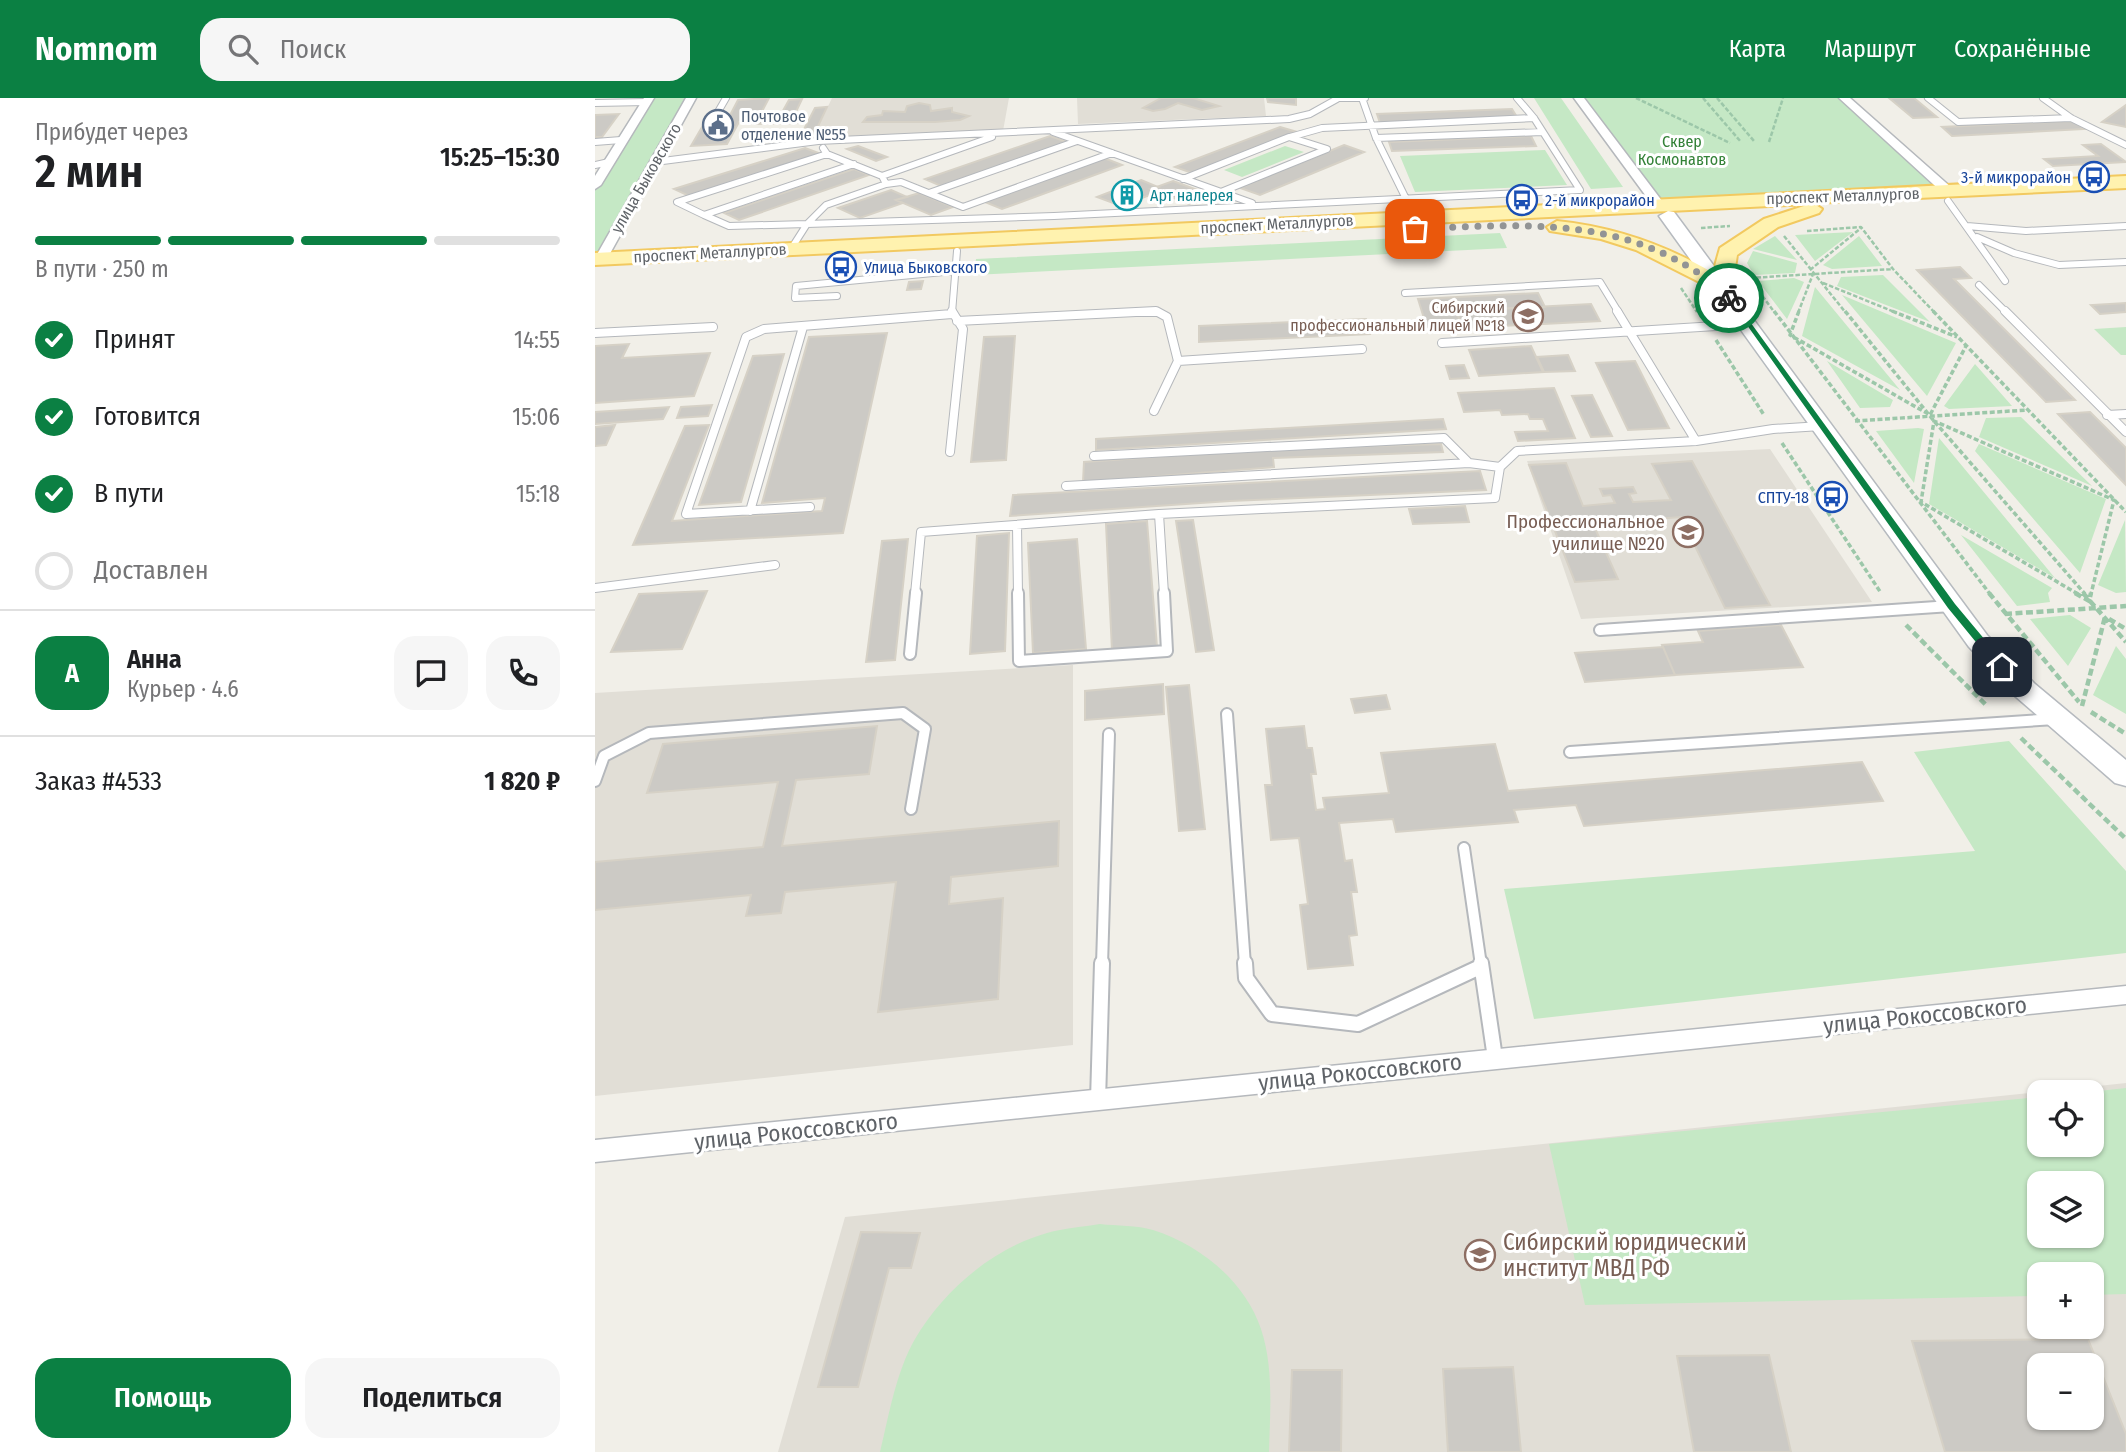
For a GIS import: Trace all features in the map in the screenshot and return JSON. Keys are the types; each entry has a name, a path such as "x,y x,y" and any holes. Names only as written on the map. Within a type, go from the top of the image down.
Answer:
{"main road":[{"name":"проспект Металлургов","path":"597,264 1056,226 1411,207 1812,209 2126,182"},
{"name":"проспект Металлургов","path":"597,264 955,261 1498,225 1663,210 2126,193"},
{"path":"1721,287 1727,252 1771,223 1812,209"},
{"path":"1663,210 1951,606 2002,667 2070,713 2126,776"},
{"path":"1498,225 1578,229 1631,239 1681,263 1721,287"}],"street":[{"name":"улица Быковского","path":"597,264 691,98"},
{"path":"1579,98 1663,210"},
{"path":"1844,98 1953,198"},
{"name":"улица Быковского","path":"595,185 648,100"},
{"name":"улица Рокоссовского","path":"595,1151 2126,995"}],"lane":[{"path":"601,98 613,103"},
{"path":"715,117 726,98"},
{"path":"655,162 818,141 1289,119 1310,114 1337,99 1363,98 1376,138 1411,207"},
{"path":"827,154 677,202 729,226 1056,226 1258,205 1411,207 1580,190 1534,118 1517,98"},
{"path":"1928,98 1958,122 2071,118"},
{"path":"2043,98 2071,118 2126,145"},
{"path":"595,103 648,100"},
{"path":"1183,179 1322,128 1534,118"},
{"path":"1046,130 1258,205"},
{"path":"1376,138 1542,132"},
{"path":"882,176 1003,133"},
{"path":"1221,192 1327,149 1289,138"},
{"path":"595,142 621,140"},
{"path":"818,141 827,154 882,176 886,184"},
{"path":"929,192 1077,141"},
{"path":"792,249 807,224 825,205 886,184 901,182 963,207 1112,153"},
{"path":"595,165 609,162"},
{"path":"704,215 854,164"},
{"path":"1953,198 1967,226 2005,281"},
{"path":"1967,226 1986,230 2028,231 2126,226"},
{"path":"1977,237 2014,253 2059,265 2126,262"},
{"path":"837,296 795,298 796,286 955,261 954,317 963,328 950,452"},
{"path":"1405,293 1600,282 1696,441"},
{"path":"1979,285 2126,432"},
{"path":"810,507 686,514 746,337 764,329 954,317 1156,311 1167,317 1178,361 1154,411"},
{"path":"1442,343 1748,324"},
{"path":"595,333 713,327"},
{"path":"750,511 803,327"},
{"path":"1178,361 1362,349"},
{"path":"2107,415 2126,414"},
{"path":"910,654 921,532 1159,514 1495,498 1500,467 1517,451 1696,441 1773,429 1821,426"},
{"path":"1094,456 1444,438 1469,463"},
{"path":"1066,486 1469,463 1500,467"},
{"path":"1017,526 1019,662 1167,651 1159,514"},
{"path":"595,588 775,565"},
{"path":"1600,630 1951,606"},
{"path":"595,781 604,757 649,733 903,713 925,729 911,808"},
{"path":"1570,752 2005,722 2070,713"},
{"path":"1227,714 1245,978 1272,1014 1358,1024 1481,967"},
{"path":"1098,1101 1109,734"},
{"path":"1464,848 1495,1058"}],"path":[{"path":"1636,98 1730,143"},
{"path":"1703,98 1741,142"},
{"path":"1717,98 1754,141"},
{"path":"1769,142 1783,98"},
{"path":"1861,228 1893,269 2126,512"},
{"path":"1861,228 1782,233 1934,421 2126,642"},
{"path":"1790,335 1812,272 1861,228"},
{"path":"1749,278 1893,269"},
{"path":"1744,271 1855,421 1921,502 2005,614 2070,713 2126,734"},
{"path":"1821,283 1959,338"},
{"path":"1680,287 1893,610 1949,671 2126,839"},
{"path":"1790,335 1930,415"},
{"path":"1930,415 1967,347"},
{"path":"1855,421 2028,410"},
{"path":"1934,421 2114,500"},
{"path":"1921,502 1934,421"},
{"path":"2089,598 2114,500"},
{"path":"1921,502 2095,606"},
{"path":"2005,614 2126,606"},
{"path":"2105,617 2126,629"},
{"path":"2070,713 2105,617"}],"shaded area":[{"path":"832,98 1009,98 1003,131 813,138"},
{"path":"1077,98 1264,98 1266,116 1078,124"},
{"name":"Профессиональное училище №20","path":"1770,449 1872,602 1581,619 1527,461"},
{"path":"1073,665 1073,1045 595,1096 595,693"},
{"name":"Сибирский юридический институт МВД РФ","path":"2126,1083 2126,1452 778,1452 845,1217 2027,1093 2027,1157 2104,1157 2104,1085"}],"green space":[{"path":"649,98 691,98 595,259 595,185"},
{"path":"1534,98 1561,98 1623,187 1591,189"},
{"name":"Сквер Космонавтов","path":"1579,98 1844,98 1949,192 1658,204"},
{"path":"1285,146 1304,152 1242,177 1224,170"},
{"path":"1545,150 1567,185 1415,192 1400,156"},
{"path":"1853,232 1815,261 1795,235"},
{"path":"1500,233 1507,248 974,275 976,259"},
{"path":"1775,236 1797,260 1753,249"},
{"path":"1859,236 1882,266 1832,269 1823,265"},
{"path":"1753,251 1797,263 1795,273 1754,275 1747,263"},
{"path":"1883,275 1930,322 1837,286 1841,277"},
{"path":"1794,278 1804,282 1787,319 1758,281"},
{"path":"1815,287 1900,390 1802,336"},
{"path":"1842,295 1956,343 1927,396"},
{"path":"2126,327 2126,355 2121,355 2094,329"},
{"path":"1827,361 1893,400 1890,407 1860,408"},
{"path":"1975,364 2012,406 1949,409 1944,406"},
{"path":"2021,417 2092,486 1979,437 1986,418"},
{"path":"1924,429 1914,483 1876,431"},
{"path":"1939,438 2055,578 1929,504"},
{"path":"1979,444 2106,499 2080,573 1975,451"},
{"path":"2125,520 2126,592 2116,593 2098,585"},
{"path":"1961,535 2052,588 2048,593 2050,602 2017,606"},
{"path":"2070,615 2091,628 2068,666 2030,619"},
{"path":"2116,646 2126,659 2126,714 2093,695"},
{"path":"2009,741 2126,871 2126,953 1534,1019 1504,889 1975,851 1914,752"},
{"path":"2126,1088 2126,1294 2104,1295 2104,1262 2027,1262 2027,1296 1585,1305 1549,1144 2027,1098 2027,1157 2104,1157 2104,1090"},
{"path":"1100,1224 1147,1228 1187,1245 1219,1267 1244,1295 1261,1329 1268,1359 1269,1452 880,1452 894,1394 908,1352 926,1321 955,1288 989,1260 1027,1240 1053,1231"}],"building":[{"path":"769,98 757,121 739,122 727,144 691,146 705,122 727,121 738,100"},
{"path":"1161,98 1193,98 1219,106 1202,110 1178,103 1153,111 1143,108"},
{"path":"1267,98 1296,98 1296,105 1268,102"},
{"path":"1889,98 1914,98 1937,117 1913,118"},
{"path":"802,99 794,116 801,115 798,123 755,124 759,117 780,116 789,100"},
{"path":"919,103 930,105 931,111 952,108 952,112 969,116 960,120 935,122 863,122 867,117 882,115 883,111 905,112 907,106"},
{"path":"2126,105 2126,127 2102,122"},
{"path":"827,107 813,137 800,137 815,108"},
{"path":"1512,109 1517,117 1380,123 1377,114"},
{"path":"619,114 602,137 595,137 595,115"},
{"path":"2072,121 2085,129 1952,136 1942,127"},
{"path":"1280,127 1297,132 1192,173 1175,167"},
{"path":"781,132 778,139 761,139 764,133"},
{"path":"1050,136 1067,142 941,186 925,179"},
{"path":"1531,136 1536,146 1392,151 1389,142"},
{"path":"2101,144 2126,162 2053,166 2044,159 2098,156 2083,145"},
{"path":"1344,145 1364,152 1260,195 1240,188"},
{"path":"858,146 887,157 876,161 847,149"},
{"path":"805,148 821,154 689,196 674,189"},
{"path":"1104,158 1122,165 1002,209 985,202"},
{"path":"854,169 869,175 739,220 724,213"},
{"name":"Арт налерея","path":"1141,180 1158,187 1151,189 1158,192 1121,206 1097,197"},
{"path":"1173,181 1211,195 1189,204 1151,189"},
{"path":"891,190 907,197 896,200 903,203 860,218 838,208"},
{"path":"919,193 953,207 931,215 896,200"},
{"path":"1960,267 1971,278 1954,279 2075,400 2046,402 1917,270"},
{"path":"923,281 921,289 907,290 909,282"},
{"path":"1538,293 1545,307 1456,311 1462,326 1427,328 1418,299"},
{"path":"2126,303 2126,312 2100,314 2091,305"},
{"name":"Сибирский профессиональный лицей №18","path":"1591,304 1600,321 1463,328 1456,311"},
{"path":"1366,319 1370,334 1199,342 1199,326"},
{"path":"887,333 843,533 633,545 685,426 709,425 672,521 822,511 825,498 762,503 809,337"},
{"path":"1015,336 1006,460 971,462 984,337"},
{"path":"629,344 622,358 710,353 694,396 595,403 595,346"},
{"path":"1531,346 1543,372 1479,376 1469,350"},
{"path":"784,354 741,502 699,505 753,356"},
{"path":"1568,355 1575,371 1544,372 1537,357"},
{"path":"1635,361 1669,428 1628,430 1596,363"},
{"path":"1464,365 1469,378 1450,379 1446,366"},
{"path":"1554,388 1575,438 1518,441 1515,432 1548,431 1543,419 1530,419 1528,414 1502,415 1500,410 1464,412 1458,393"},
{"path":"1592,395 1612,436 1591,437 1572,396"},
{"path":"712,405 708,416 677,418 681,407"},
{"path":"669,407 663,419 595,424 595,412"},
{"path":"2090,412 2126,448 2126,485 2058,414"},
{"path":"1443,419 1446,429 1096,450 1096,439"},
{"path":"615,425 606,445 595,446 595,427"},
{"path":"1441,444 1443,452 1273,458 1274,467 1083,482 1084,462 1268,449"},
{"path":"1692,461 1770,605 1725,608 1681,517 1593,524 1618,579 1575,582 1529,465 1566,463 1583,506 1615,503 1611,495 1603,496 1600,489 1633,487 1636,493 1629,494 1633,502 1671,500 1652,464"},
{"path":"1480,471 1486,490 1230,501 1010,516 1013,495"},
{"path":"1465,506 1469,522 1413,524 1409,509"},
{"path":"1193,520 1214,650 1196,652 1176,521"},
{"path":"1147,521 1157,647 1112,651 1106,524"},
{"path":"1009,533 1005,651 970,654 977,536"},
{"path":"908,539 895,660 866,662 882,541"},
{"path":"1077,539 1086,649 1033,653 1028,543"},
{"path":"707,591 682,649 611,652 639,594"},
{"path":"1781,625 1803,667 1675,675 1662,645 1703,642 1698,631"},
{"path":"1663,647 1675,675 1585,682 1575,653"},
{"path":"1163,684 1164,714 1085,720 1085,691"},
{"path":"1189,685 1205,829 1179,831 1166,687"},
{"path":"1386,695 1390,709 1355,713 1351,699"},
{"path":"877,726 869,774 796,780 782,846 1059,821 1058,866 951,877 949,904 1003,898 998,999 878,1012 896,882 785,892 781,913 746,916 751,895 595,910 595,862 763,847 778,782 647,793 663,744"},
{"path":"1304,726 1307,748 1312,748 1316,774 1311,774 1316,810 1325,809 1323,798 1389,793 1381,753 1495,744 1508,791 1862,762 1883,801 1584,826 1576,805 1514,810 1518,822 1396,832 1393,819 1339,823 1345,861 1352,860 1357,892 1351,892 1357,935 1349,936 1353,965 1308,969 1300,905 1308,904 1299,838 1271,840 1265,785 1272,785 1266,729"},
{"path":"861,1232 920,1233 911,1268 889,1268 858,1387 818,1387"},
{"path":"2088,1339 2094,1353 2027,1353 2027,1430 2104,1430 2104,1379 2126,1434 2126,1452 1945,1452 1912,1341"},
{"path":"1769,1355 1791,1452 1694,1452 1677,1356"},
{"path":"1513,1367 1521,1452 1448,1452 1443,1369"},
{"path":"1292,1370 1342,1370 1341,1452 1289,1452"}],"way so far":[{"path":"1415,229 1498,225 1547,226 1602,232 1631,239 1664,254 1721,287 1729,298"}],"place":[{"name":"Почтовое отделение №55","path":"718,125"},
{"name":"3-й микрорайон","path":"2094,177"},
{"name":"Арт налерея","path":"1127,195"},
{"name":"2-й микрорайон","path":"1522,200"},
{"name":"Улица Быковского","path":"841,267"},
{"name":"Сибирский профессиональный лицей №18","path":"1528,316"},
{"name":"СПТУ-18","path":"1832,497"},
{"name":"Профессиональное училище №20","path":"1688,532"},
{"name":"Сибирский юридический институт МВД РФ","path":"1480,1255"}],"route":[{"path":"1729,298 1868,494 1978,641 2002,667"}]}
